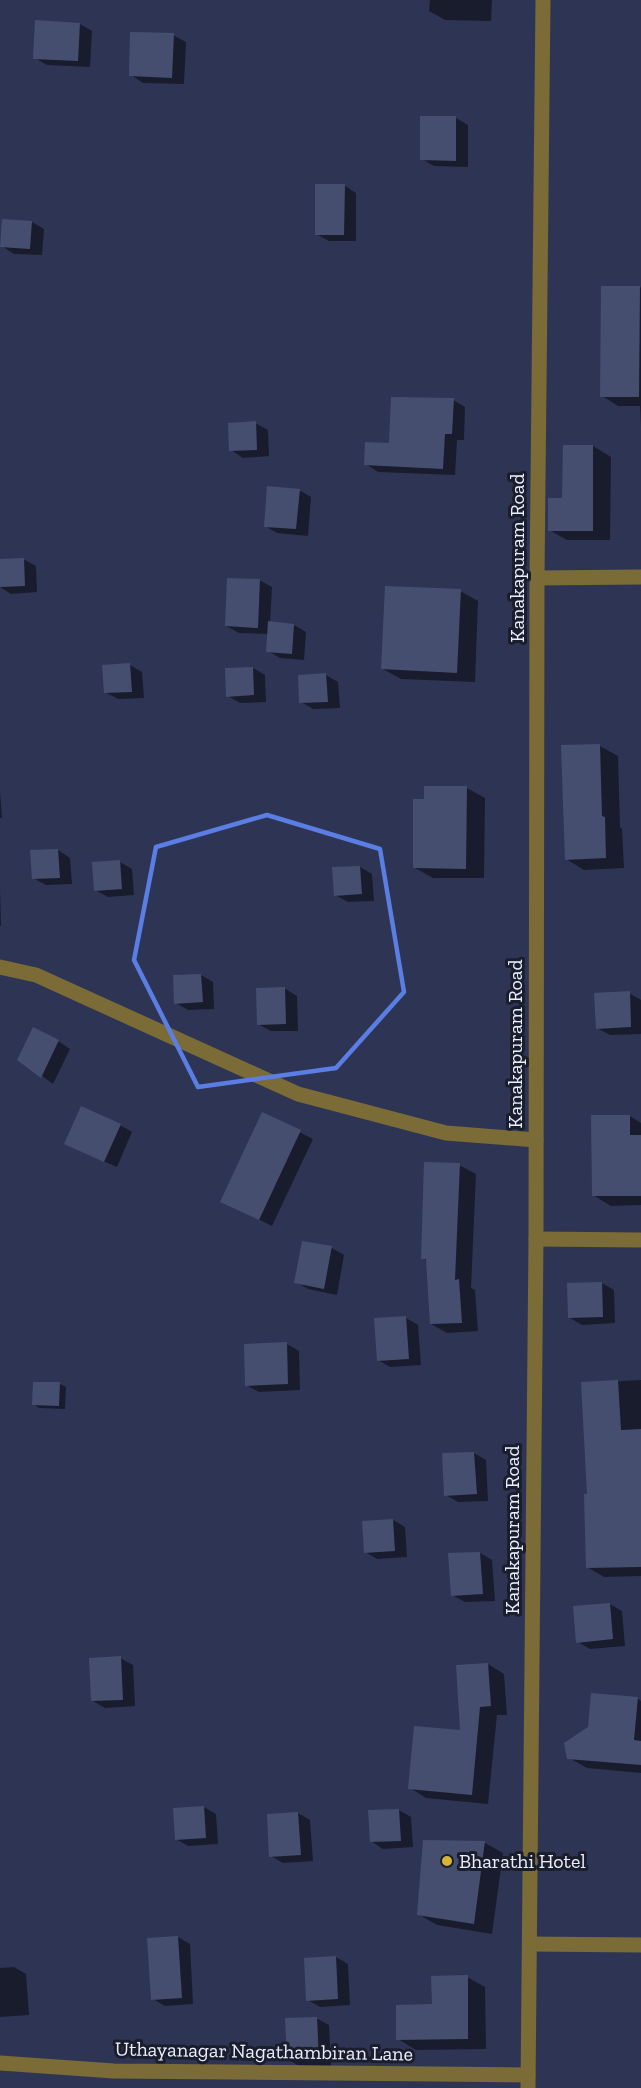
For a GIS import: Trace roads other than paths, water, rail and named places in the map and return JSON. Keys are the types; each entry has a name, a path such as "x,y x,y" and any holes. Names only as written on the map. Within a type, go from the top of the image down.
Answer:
{"street":[{"name":"Kanakapuram Road","path":"528,2081 536,1239 537,578 543,0"},
{"path":"537,578 641,577"},
{"path":"0,967 36,975 298,1094 446,1134 536,1140"},
{"path":"536,1239 641,1240"},
{"path":"530,1944 641,1945"},
{"name":"Uthayanagar Nagathambiran Lane","path":"0,2063 114,2071 528,2081"}],"place":[{"name":"Bharathi Hotel","path":"447,1861"}]}
